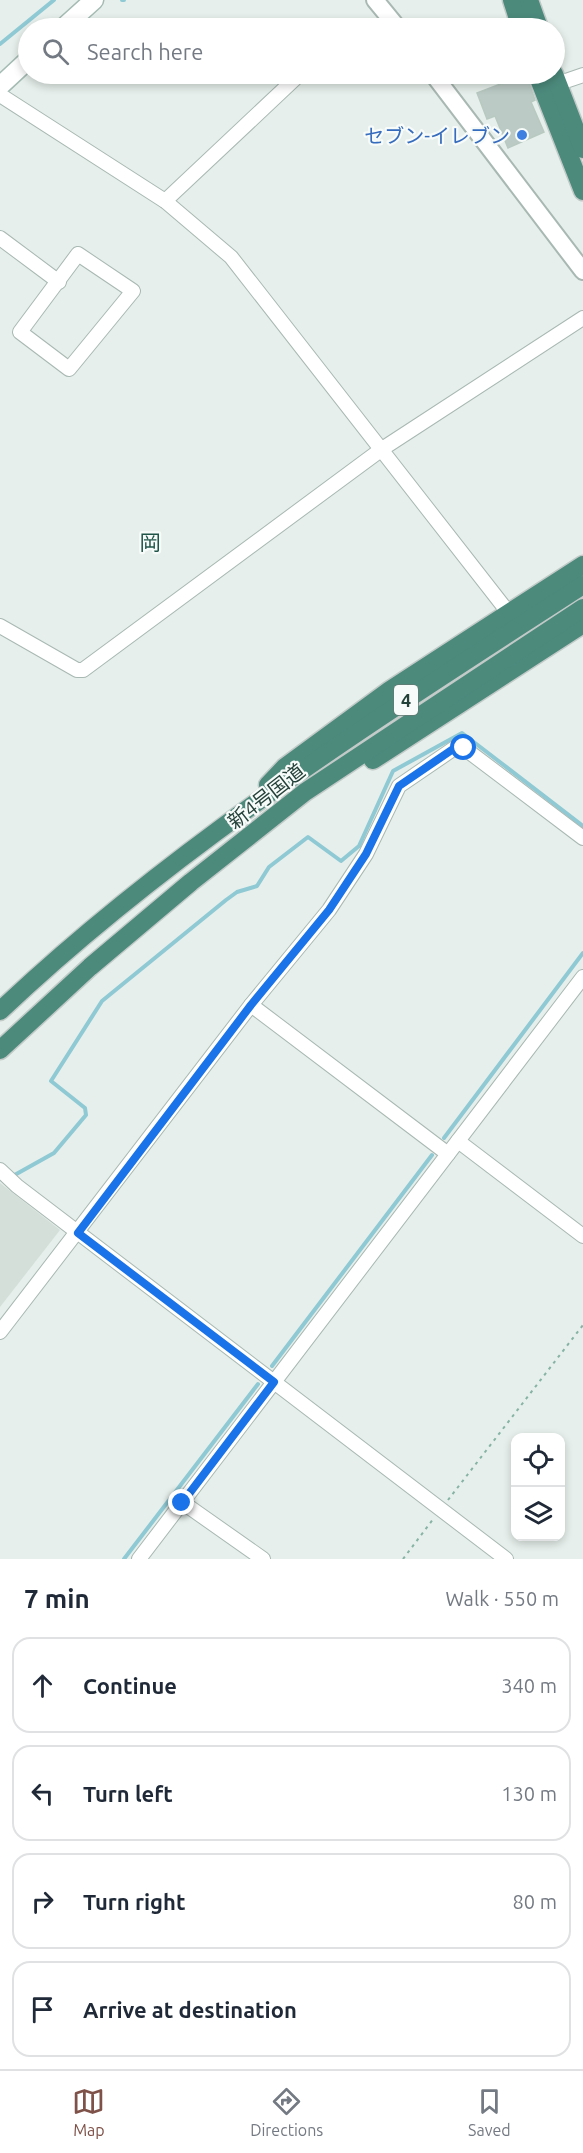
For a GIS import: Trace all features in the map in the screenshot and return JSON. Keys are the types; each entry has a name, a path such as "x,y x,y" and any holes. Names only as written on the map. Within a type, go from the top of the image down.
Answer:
{"highway":[{"path":"512,0 518,18"},
{"path":"529,0 535,18"},
{"path":"549,84 583,191"},
{"path":"550,84 583,149"},
{"path":"232,819 285,767 390,690 583,565"},
{"name":"新4号国道","path":"0,1011 102,922 232,819 398,705 583,585"},
{"name":"新4号国道","path":"0,1050 90,967 305,792 583,608"},
{"path":"248,838 314,799 583,624"}],"main road":[{"path":"74,18 94,0"},
{"path":"0,86 18,69"}],"street":[{"path":"379,2 387,18"},
{"path":"565,78 583,75"},
{"path":"165,201 289,84"},
{"path":"441,84 582,268"},
{"path":"0,95 165,201 231,257 508,612"},
{"path":"0,238 59,282"},
{"path":"78,254 133,291 69,369 20,332 59,282 78,254"},
{"path":"0,626 77,670 83,670 382,449 583,318"},
{"path":"0,1332 251,1005 329,910 366,854 399,786 456,747 464,748 583,837"},
{"path":"139,1559 583,977"},
{"path":"251,1005 448,1154"},
{"path":"458,1140 583,1236"},
{"path":"0,1170 78,1233 506,1559"},
{"path":"182,1503 263,1559"}],"path":[{"path":"403,1559 583,1325"}],"shaded area":[{"path":"0,1183 60,1230 0,1307"}],"building":[{"path":"500,84 529,84 535,100 531,102 544,132 508,148 495,116 487,119 477,93"}],"waterway":[{"path":"32,18 54,0"},
{"path":"0,44 18,29"},
{"path":"11,1177 54,1153 86,1115 85,1108 51,1081 102,1001 226,900 237,892 257,886 269,867 308,837 341,861 359,846 393,771 462,733 583,826"},
{"path":"444,1138 583,953"},
{"path":"272,1366 432,1155"},
{"path":"124,1559 258,1384"}],"place":[{"name":"セブン-イレブン","path":"522,135"}],"district":[{"name":"岡","path":"150,542"}],"route":[{"path":"182,1503 274,1382 78,1233 251,1005 329,910 366,854 399,786 456,747 464,748"}]}
